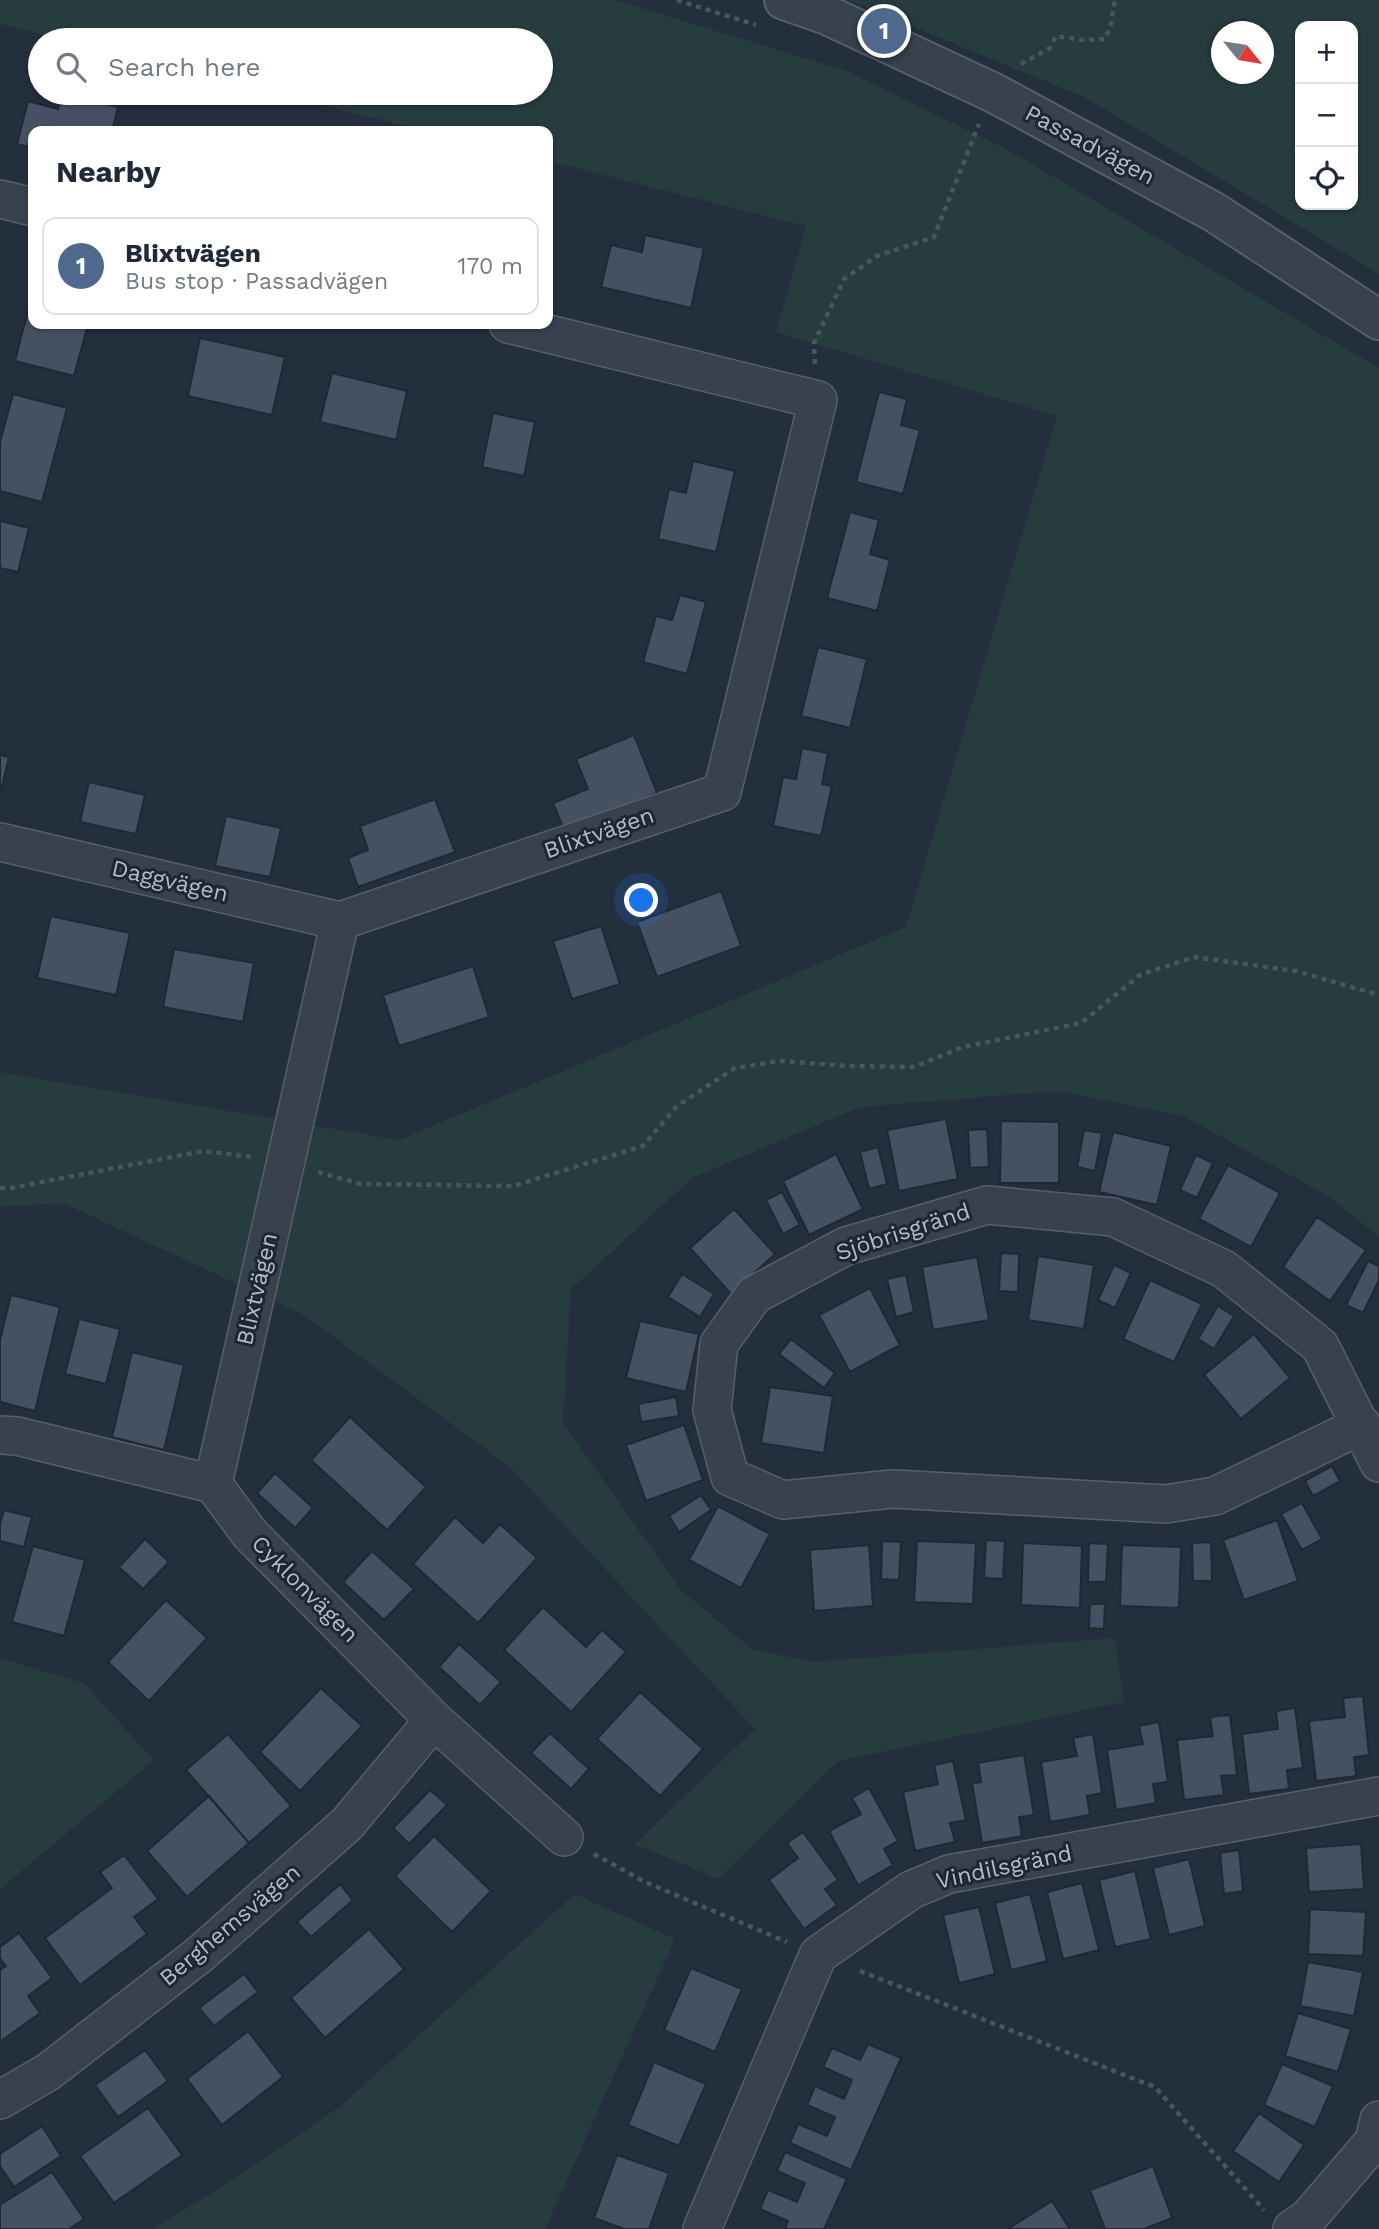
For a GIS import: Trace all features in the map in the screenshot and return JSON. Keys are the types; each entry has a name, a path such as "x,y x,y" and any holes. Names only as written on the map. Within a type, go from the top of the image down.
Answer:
{"street":[{"name":"Passadvägen","path":"784,0 827,15 989,102 1214,212 1379,320"},
{"path":"0,199 28,206"},
{"name":"Blixtvägen","path":"213,1484 340,921 722,792 818,400 528,329"},
{"name":"Daggvägen","path":"0,842 340,921"},
{"name":"Sjöbrisgränd","path":"1362,1425 1215,1496 1166,1504 893,1489 783,1500 730,1477 712,1410 719,1344 754,1295 846,1246 987,1205 1113,1217 1224,1269 1320,1346 1362,1425 1379,1463"},
{"path":"0,1435 17,1436 213,1484"},
{"name":"Cyklonvägen","path":"213,1484 250,1534 435,1720 564,1837"},
{"name":"Berghemsvägen","path":"0,2100 48,2072 199,1955 347,1824 435,1720"},
{"name":"Vindilsgränd","path":"818,1955 911,1889 949,1874 1379,1796"},
{"path":"702,2229 818,1955"},
{"path":"1282,2224 1308,2218 1377,2134"}],"path":[{"path":"814,343 844,279 877,256 934,237 989,102 1022,63 1050,48 1056,36 1083,40 1105,39 1115,0"},
{"path":"0,1188 91,1174 203,1151 285,1161 360,1184 513,1186 643,1146 677,1106 735,1068 780,1061 914,1067 963,1047 1081,1023 1140,975 1194,957 1296,971 1379,995"},
{"path":"564,1837 645,1882 818,1955 1155,2087 1282,2224"}],"green space":[{"path":"0,0 615,0 844,70 1008,150 1379,368 1379,1237 1330,1197 1184,1116 1058,1091 860,1107 692,1178 571,1289 563,1423 681,1590 752,1649 813,1662 1115,1638 1124,1702 838,1761 718,1879 635,1844 755,1729 510,1467 304,1315 63,1203 0,1207 0,1072 399,1140 906,927 1057,416 776,332 806,226 553,162 553,126 407,126 322,105 553,105 553,28 28,28 28,31 0,24"},
{"path":"849,0 1379,0 1379,274 1086,98"},
{"path":"0,1658 83,1683 154,1760 0,1889"},
{"path":"575,1894 675,1939 545,2229 153,2229 223,2186 342,2105"}],"building":[{"path":"28,101 28,105 58,109 59,105 118,107 113,126 28,126 28,147 17,144"},
{"path":"645,235 704,248 691,308 601,287 611,245 642,252"},
{"path":"28,310 28,329 87,329 74,376 15,361"},
{"path":"200,338 285,357 272,415 188,396"},
{"path":"332,373 407,391 396,440 320,422"},
{"path":"879,392 907,399 901,425 920,430 903,494 856,482"},
{"path":"13,394 67,408 42,502 0,491 0,442"},
{"path":"493,413 535,422 524,476 482,467"},
{"path":"693,461 735,471 716,552 658,539 669,489 686,493"},
{"path":"850,512 879,520 870,554 890,560 877,611 827,598"},
{"path":"0,521 29,528 18,572 0,568"},
{"path":"680,595 706,602 687,674 643,662 656,616 672,620"},
{"path":"818,647 867,659 850,728 801,716"},
{"path":"634,735 657,793 565,832 553,803 588,789 576,759"},
{"path":"802,748 828,753 822,784 832,786 821,836 773,826 783,777 796,779"},
{"path":"0,755 9,757 0,796"},
{"path":"89,782 145,795 136,834 80,822"},
{"path":"435,799 455,852 358,887 348,858 368,850 360,826"},
{"path":"226,816 281,828 270,877 215,866"},
{"path":"721,891 741,946 657,977 637,922"},
{"path":"51,916 130,933 116,995 37,978"},
{"path":"601,926 620,984 572,999 553,941"},
{"path":"174,949 254,963 243,1022 163,1007"},
{"path":"473,966 489,1017 399,1046 383,995"},
{"path":"946,1119 958,1179 899,1191 887,1130"},
{"path":"1001,1121 1059,1122 1059,1183 1000,1183"},
{"path":"987,1129 989,1167 970,1168 968,1130"},
{"path":"1084,1130 1102,1133 1095,1171 1077,1167"},
{"path":"1113,1132 1171,1146 1157,1205 1099,1192"},
{"path":"878,1147 887,1184 869,1189 860,1152"},
{"path":"836,1154 863,1209 809,1235 783,1181"},
{"path":"1196,1155 1213,1163 1197,1198 1180,1190"},
{"path":"1228,1165 1280,1193 1251,1247 1199,1219"},
{"path":"782,1192 800,1225 783,1234 766,1200"},
{"path":"734,1209 775,1254 731,1294 690,1248"},
{"path":"1317,1217 1366,1250 1330,1301 1283,1267"},
{"path":"1001,1253 1019,1254 1018,1292 999,1291"},
{"path":"1038,1256 1094,1265 1084,1329 1028,1320"},
{"path":"977,1257 989,1320 933,1330 922,1267"},
{"path":"1368,1261 1379,1266 1379,1280 1363,1313 1346,1305"},
{"path":"1114,1265 1131,1273 1115,1308 1098,1300"},
{"path":"682,1274 714,1294 700,1317 668,1297"},
{"path":"906,1275 914,1312 896,1317 887,1279"},
{"path":"1150,1280 1202,1304 1174,1362 1123,1339"},
{"path":"870,1288 900,1345 850,1372 819,1315"},
{"path":"11,1295 60,1307 35,1411 0,1402 0,1340"},
{"path":"1218,1306 1234,1316 1214,1349 1198,1339"},
{"path":"79,1319 120,1329 106,1384 65,1374"},
{"path":"640,1321 699,1334 686,1392 626,1378"},
{"path":"1254,1334 1290,1378 1241,1419 1204,1375"},
{"path":"791,1339 835,1373 824,1388 779,1354"},
{"path":"132,1352 184,1365 164,1450 112,1437"},
{"path":"770,1387 833,1396 824,1453 761,1443"},
{"path":"676,1397 679,1416 641,1422 638,1404"},
{"path":"350,1417 426,1487 387,1530 311,1460"},
{"path":"684,1425 703,1480 646,1501 626,1445"},
{"path":"1332,1466 1340,1481 1313,1496 1305,1481"},
{"path":"275,1473 313,1508 295,1528 257,1493"},
{"path":"701,1495 711,1510 679,1532 669,1516"},
{"path":"1302,1503 1322,1539 1302,1550 1281,1514"},
{"path":"718,1506 770,1534 741,1588 689,1560"},
{"path":"4,1510 32,1517 24,1547 0,1541 0,1524"},
{"path":"455,1517 483,1543 500,1524 537,1558 478,1623 413,1564"},
{"path":"1277,1520 1298,1581 1244,1600 1223,1540"},
{"path":"145,1539 169,1562 143,1589 119,1567"},
{"path":"986,1540 1005,1541 1003,1579 984,1578"},
{"path":"882,1541 901,1542 899,1580 881,1579"},
{"path":"917,1541 976,1543 973,1604 914,1602"},
{"path":"1211,1542 1212,1581 1193,1581 1192,1543"},
{"path":"1023,1543 1082,1546 1080,1608 1021,1605"},
{"path":"1089,1543 1108,1544 1106,1582 1088,1582"},
{"path":"869,1545 873,1606 814,1611 810,1550"},
{"path":"1122,1545 1181,1547 1179,1608 1120,1606"},
{"path":"33,1546 85,1560 64,1636 12,1622"},
{"path":"372,1551 414,1589 384,1620 343,1582"},
{"path":"166,1600 207,1638 149,1701 108,1662"},
{"path":"1090,1604 1105,1604 1104,1629 1089,1628"},
{"path":"543,1607 586,1647 602,1630 626,1652 571,1712 504,1650"},
{"path":"459,1644 501,1682 480,1705 439,1667"},
{"path":"321,1688 362,1726 300,1791 260,1752"},
{"path":"640,1692 703,1749 660,1796 597,1739"},
{"path":"1363,1696 1369,1755 1354,1757 1356,1776 1316,1781 1309,1721 1345,1717 1343,1698"},
{"path":"1295,1708 1303,1768 1287,1770 1289,1789 1249,1794 1242,1734 1278,1729 1276,1711"},
{"path":"1230,1715 1237,1775 1221,1776 1224,1795 1184,1800 1177,1740 1213,1736 1210,1717"},
{"path":"1159,1722 1168,1782 1153,1784 1156,1803 1116,1810 1107,1750 1143,1744 1139,1726"},
{"path":"550,1733 589,1769 571,1789 531,1753"},
{"path":"228,1734 291,1806 249,1843 186,1770"},
{"path":"1093,1734 1102,1793 1087,1796 1090,1815 1050,1822 1041,1762 1077,1756 1073,1738"},
{"path":"1024,1755 1034,1815 1019,1817 1022,1836 982,1843 972,1783 981,1782 978,1763"},
{"path":"953,1761 966,1820 950,1823 955,1842 915,1851 903,1792 938,1784 934,1765"},
{"path":"869,1788 898,1841 884,1849 893,1865 858,1885 829,1831 861,1814 852,1798"},
{"path":"430,1790 447,1805 409,1844 393,1828"},
{"path":"209,1796 249,1843 187,1897 147,1851"},
{"path":"803,1832 838,1880 825,1889 837,1905 804,1929 769,1880 798,1858 787,1843"},
{"path":"434,1836 491,1891 452,1932 395,1876"},
{"path":"1361,1844 1364,1889 1309,1892 1306,1848"},
{"path":"1239,1850 1243,1891 1224,1894 1220,1853"},
{"path":"124,1855 158,1899 134,1917 147,1934 80,1985 45,1938 112,1888 100,1872"},
{"path":"1189,1859 1205,1926 1169,1935 1153,1868"},
{"path":"1135,1871 1151,1939 1115,1947 1099,1880"},
{"path":"1082,1883 1099,1950 1063,1959 1047,1892"},
{"path":"340,1884 353,1900 311,1937 297,1922"},
{"path":"1030,1894 1047,1961 1011,1970 995,1903"},
{"path":"979,1907 995,1974 959,1983 943,1915"},
{"path":"1310,1909 1366,1912 1363,1956 1308,1954"},
{"path":"369,1929 404,1969 325,2038 291,1998"},
{"path":"19,1933 52,1978 28,1996 40,2013 0,2042 0,1970 6,1966 0,1958 0,1947"},
{"path":"1308,1962 1363,1972 1354,2016 1300,2006"},
{"path":"691,1968 742,1989 715,2052 664,2030"},
{"path":"244,1974 258,1992 214,2026 199,2008"},
{"path":"1298,2013 1351,2029 1338,2072 1285,2056"},
{"path":"248,2031 283,2077 222,2125 187,2079"},
{"path":"868,2044 901,2058 851,2170 790,2143 798,2124 827,2136 835,2117 807,2105 815,2086 844,2099 852,2080 823,2067 832,2048 860,2060"},
{"path":"145,2050 168,2081 118,2117 95,2085"},
{"path":"654,2062 706,2084 679,2146 628,2125"},
{"path":"1282,2064 1333,2086 1315,2127 1264,2105"},
{"path":"148,2108 182,2155 114,2203 80,2156"},
{"path":"1259,2113 1304,2145 1279,2182 1233,2151"},
{"path":"42,2126 61,2156 14,2187 0,2166 0,2154"},
{"path":"785,2152 847,2179 824,2229 785,2229 788,2221 760,2209 768,2190 797,2202 805,2183 777,2171"},
{"path":"617,2155 669,2173 649,2229 624,2229 594,2218"},
{"path":"1153,2166 1172,2218 1144,2229 1105,2229 1090,2190"},
{"path":"52,2172 84,2219 69,2229 0,2229 0,2205"},
{"path":"1052,2201 1070,2229 1008,2229"}],"place":[{"name":"Blixtvägen","path":"884,31"}]}
